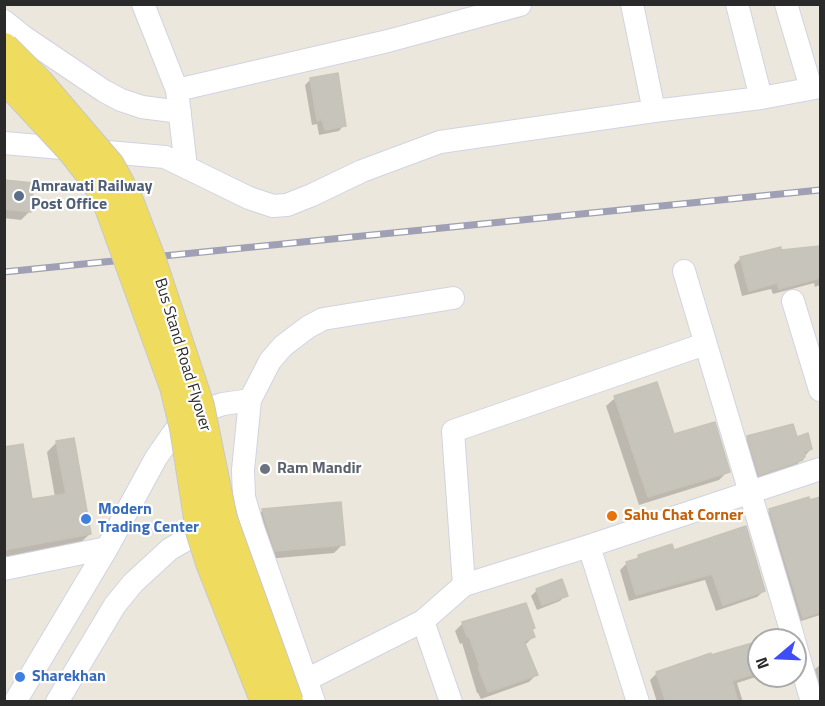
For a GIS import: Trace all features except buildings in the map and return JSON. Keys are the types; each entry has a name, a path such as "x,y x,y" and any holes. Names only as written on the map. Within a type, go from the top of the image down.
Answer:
{"main road":[{"name":"Bus Stand Road Flyover","path":"4,46 39,82 104,157 128,198 151,258 200,406 212,525 210,563 265,702"},
{"name":"Bus Stand Road Flyover","path":"4,78 71,150 96,182 107,202 174,387 212,525 297,691"}],"street":[{"path":"143,4 179,101 186,167"},
{"path":"632,4 654,111"},
{"path":"736,4 761,98"},
{"path":"4,142 165,157 249,198 273,206 287,205 362,171 440,142 761,98 816,88 786,4"},
{"path":"4,21 24,38 104,91 142,107 179,101 520,5"},
{"path":"684,271 790,628"},
{"path":"314,702 297,691 244,497 243,470 250,400 270,361 283,346 323,319 453,298"},
{"path":"794,301 820,390"},
{"path":"464,585 453,431 705,344"},
{"path":"15,702 108,548 156,458 181,423 199,412 223,404 250,400"},
{"path":"297,691 423,621 464,585 820,469"},
{"path":"57,702 121,597 150,565 170,549 212,525"},
{"path":"589,546 638,702"},
{"path":"4,569 108,548"},
{"path":"423,621 451,702"},
{"path":"807,685 812,702"}],"railway":[{"path":"4,272 820,190"}],"place":[{"name":"Amravati Railway Post Office","path":"19,196"},
{"name":"Ram Mandir","path":"265,469"},
{"name":"Sahu Chat Corner","path":"612,516"},
{"name":"Modern Trading Center","path":"86,519"},
{"name":"Sharekhan","path":"20,677"}]}
